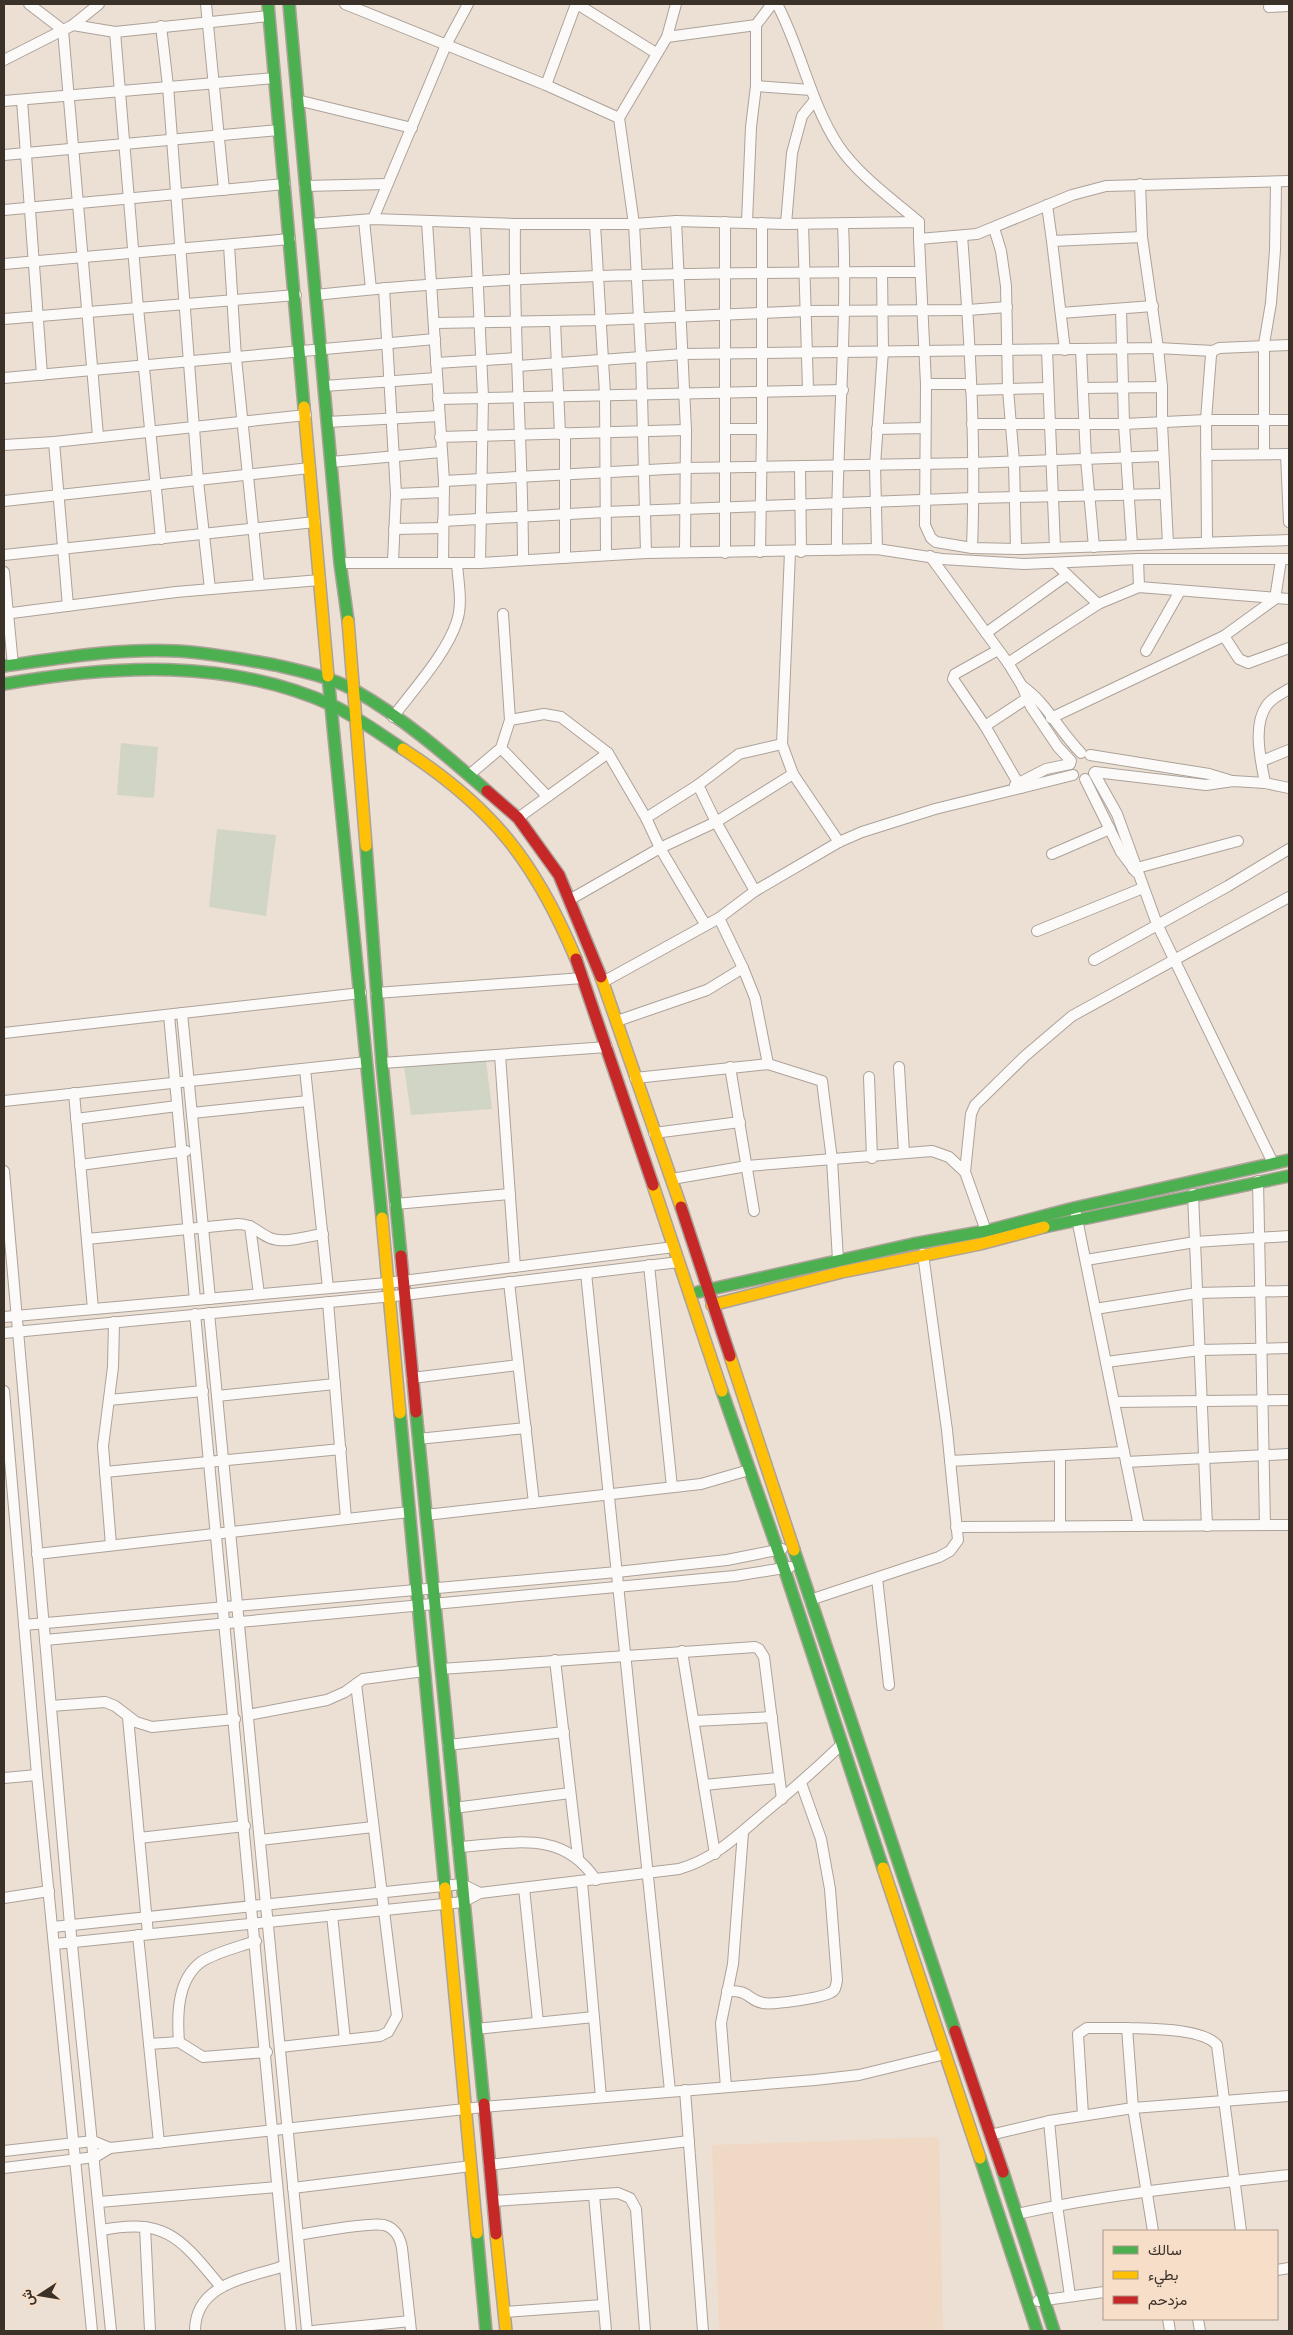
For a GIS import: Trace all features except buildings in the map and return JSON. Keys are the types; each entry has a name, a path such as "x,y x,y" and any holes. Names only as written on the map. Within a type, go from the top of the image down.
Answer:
{"street":[{"path":"29,4 63,30 94,370 98,436"},
{"path":"4,60 73,25 99,4"},
{"path":"206,4 224,190"},
{"path":"289,4 340,563 354,690 382,1063 506,2331"},
{"path":"345,4 546,85 619,118"},
{"path":"371,289 368,220 387,184 412,128 446,45 468,4"},
{"path":"546,85 577,4 656,53"},
{"path":"646,552 641,356 634,224 619,118 667,37 676,4"},
{"path":"747,222 751,127 756,86 756,25 772,4"},
{"path":"777,4 788,23 813,95 839,145 870,179 919,222 926,384 925,525 930,538 944,545 1016,549 1289,540"},
{"path":"1269,7 1289,6"},
{"path":"73,25 115,32 208,21 268,10 296,295 331,705 361,993 486,2331"},
{"path":"667,37 756,25"},
{"path":"161,26 168,86 198,481 210,588"},
{"path":"115,32 154,485 161,539"},
{"path":"4,101 275,78"},
{"path":"756,86 813,95"},
{"path":"786,224 792,153 802,116 813,95"},
{"path":"22,100 42,375"},
{"path":"297,100 412,128"},
{"path":"4,155 279,130"},
{"path":"919,239 977,234 1072,195 1106,186 1289,181"},
{"path":"1264,454 1264,344 1271,304 1275,250 1276,182"},
{"path":"4,210 285,184"},
{"path":"305,186 387,184"},
{"path":"1140,184 1142,237 1162,387 1164,494 1168,544"},
{"path":"1047,205 1065,350"},
{"path":"309,224 368,220 514,224 634,224 676,221 786,224 919,222"},
{"path":"676,221 685,392 685,552"},
{"path":"427,222 444,486 443,563"},
{"path":"725,222 725,553"},
{"path":"475,223 483,397 480,563"},
{"path":"760,552 763,313 762,223"},
{"path":"514,224 515,322 521,436 524,560"},
{"path":"595,224 604,360 604,512 606,555"},
{"path":"803,224 806,273 808,390"},
{"path":"837,550 838,466 843,390 846,272 843,224"},
{"path":"994,228 1003,258 1007,307 1008,389 1014,462 1016,549"},
{"path":"962,236 968,310 971,387 974,498 972,548"},
{"path":"1052,241 1142,237"},
{"path":"4,264 135,254 290,238"},
{"path":"229,245 236,358 259,584"},
{"path":"316,295 479,281 762,272 920,272"},
{"path":"877,549 874,465 884,310 882,272"},
{"path":"384,288 396,494 392,562"},
{"path":"4,319 296,295"},
{"path":"1061,313 1152,306"},
{"path":"434,322 682,318 807,311 922,311 1007,307"},
{"path":"1121,309 1124,424 1132,545"},
{"path":"555,321 558,396 565,474 564,558"},
{"path":"4,378 435,339"},
{"path":"436,363 482,359 517,362 557,362 683,354 806,354 882,351 1158,348 1213,351 1264,344 1289,345"},
{"path":"1081,349 1086,459 1094,547"},
{"path":"1047,350 1055,548"},
{"path":"1207,542 1206,420 1209,362 1213,351"},
{"path":"324,386 437,378"},
{"path":"926,384 1008,389 1048,388"},
{"path":"1084,388 1162,387"},
{"path":"438,398 762,390 843,390"},
{"path":"4,445 54,442 150,430 306,415"},
{"path":"327,422 439,416"},
{"path":"972,424 1124,424 1206,420 1289,420"},
{"path":"877,429 925,428"},
{"path":"725,429 762,429"},
{"path":"440,437 686,430"},
{"path":"54,442 68,606"},
{"path":"331,462 441,452"},
{"path":"1206,455 1288,454 1289,522"},
{"path":"396,494 483,479 522,476 686,468 800,468 973,464 1163,456"},
{"path":"4,501 310,468"},
{"path":"800,468 801,506 782,744 793,774 839,842"},
{"path":"394,529 482,520 604,512 974,498 1164,494"},
{"path":"4,555 254,530 315,522"},
{"path":"340,563 480,563 646,552 725,553 877,549 988,562 1055,563 1138,559 1285,560 1275,599 1224,636 1051,718"},
{"path":"930,556 1008,663 1022,686 1026,699 1070,762 1073,775"},
{"path":"1138,559 1139,587"},
{"path":"393,717 440,654 457,620 460,605 457,563"},
{"path":"1055,563 1098,604"},
{"path":"4,572 8,665 99,653 177,651 254,661 329,679 354,690 469,774 518,818 559,875 571,899 603,982 654,1133 672,1179 792,1547 1017,2214 1054,2331"},
{"path":"986,633 1067,576"},
{"path":"5,614 210,588 320,580"},
{"path":"1008,663 1098,604 1139,587 1289,599"},
{"path":"1146,651 1180,591"},
{"path":"469,774 501,748 510,720 503,614"},
{"path":"1224,636 1239,659 1248,664 1289,648"},
{"path":"998,650 954,676 954,683 985,726 1020,785"},
{"path":"4,684 91,671 176,669 254,680 331,705 355,718 442,774 494,823 516,848 540,883 561,920 583,978 749,1470 778,1550 1037,2331"},
{"path":"1022,686 1035,697 1051,718 1096,766 1095,772 1116,814 1157,924 1273,1163"},
{"path":"1265,783 1260,719 1267,705 1289,689"},
{"path":"985,726 1026,699"},
{"path":"510,720 544,714 561,717 608,753 646,818 660,848 705,924"},
{"path":"646,818 698,785 738,754 782,744"},
{"path":"501,748 546,795"},
{"path":"1262,761 1289,750"},
{"path":"518,818 546,795 608,753"},
{"path":"603,982 718,918 755,891 839,842 889,822 1008,790 1046,769 1070,762 1086,754 1209,774 1232,781"},
{"path":"1085,779 1095,772 1206,784 1232,781 1265,783 1289,788"},
{"path":"571,899 660,848 716,822 793,774"},
{"path":"1020,785 1073,775 1085,779 1121,852 1136,871"},
{"path":"698,785 716,822 755,891"},
{"path":"1052,854 1110,829"},
{"path":"1136,871 1238,841"},
{"path":"1094,960 1228,886 1289,849"},
{"path":"1037,931 1143,888"},
{"path":"986,1231 965,1172 971,1114 980,1099 1025,1056 1072,1016 1289,897"},
{"path":"718,918 743,968 761,1022 768,1064"},
{"path":"617,1022 707,990 743,968"},
{"path":"376,994 583,978"},
{"path":"4,1034 361,993"},
{"path":"182,1013 210,1299"},
{"path":"169,1015 195,1300"},
{"path":"382,1063 606,1047"},
{"path":"500,1055 515,1267"},
{"path":"4,1101 367,1062"},
{"path":"635,1078 768,1064 822,1081 832,1160 838,1260"},
{"path":"730,1067 754,1211"},
{"path":"899,1067 904,1153"},
{"path":"305,1069 328,1288"},
{"path":"869,1077 872,1158"},
{"path":"74,1093 93,1309"},
{"path":"192,1113 308,1101"},
{"path":"76,1119 177,1106"},
{"path":"654,1133 740,1122"},
{"path":"80,1165 195,1150"},
{"path":"672,1179 747,1166 872,1158 932,1151 949,1157 965,1172"},
{"path":"712,1305 923,1254 980,1244 1076,1213 1289,1160"},
{"path":"4,1171 70,1925 95,2157 111,2331"},
{"path":"690,1294 838,1260 1076,1213 1289,1176"},
{"path":"1258,1182 1266,1526"},
{"path":"396,1204 510,1194"},
{"path":"1193,1194 1207,1526"},
{"path":"1076,1213 1139,1526"},
{"path":"87,1238 238,1224 250,1226 277,1240 323,1234"},
{"path":"250,1226 259,1294"},
{"path":"1086,1260 1195,1242 1289,1236"},
{"path":"4,1317 387,1283 674,1247"},
{"path":"810,1600 938,1557 950,1551 958,1540 950,1461 923,1254"},
{"path":"4,1333 389,1296 679,1262"},
{"path":"649,1265 672,1487"},
{"path":"586,1273 670,2091"},
{"path":"509,1282 534,1503"},
{"path":"1095,1309 1197,1293 1289,1291"},
{"path":"328,1302 346,1519"},
{"path":"209,1313 307,2331"},
{"path":"196,1314 291,2331"},
{"path":"112,1545 103,1446 113,1367 114,1322"},
{"path":"1106,1362 1200,1350 1289,1348"},
{"path":"412,1378 518,1365"},
{"path":"217,1396 335,1384"},
{"path":"4,1391 37,1775 92,2331"},
{"path":"109,1400 203,1391"},
{"path":"1114,1402 1289,1400"},
{"path":"418,1438 526,1428"},
{"path":"105,1472 341,1448"},
{"path":"950,1461 1060,1456 1204,1460 1289,1454"},
{"path":"1060,1456 1060,1526"},
{"path":"426,1515 701,1484 749,1470"},
{"path":"37,1554 409,1512"},
{"path":"956,1527 1289,1525"},
{"path":"24,1624 617,1572 727,1560 792,1547"},
{"path":"45,1640 735,1576 798,1564"},
{"path":"877,1578 889,1685"},
{"path":"441,1669 750,1646 759,1649 764,1657 782,1799"},
{"path":"682,1651 715,1854"},
{"path":"555,1660 578,1857"},
{"path":"248,1715 327,1700 363,1679 424,1671"},
{"path":"280,2046 380,2036 388,2032 397,2016 356,1684"},
{"path":"51,1706 105,1702 114,1706 128,1717 152,1727 235,1719"},
{"path":"128,1717 146,1917 143,1935 149,2044 159,2143"},
{"path":"694,1721 772,1717"},
{"path":"448,1745 564,1732"},
{"path":"55,1944 464,1902 480,1893 648,1875 699,1864 743,1832 801,1783 842,1744"},
{"path":"4,1778 37,1775"},
{"path":"704,1785 778,1778"},
{"path":"727,1991 745,1992 754,2000 766,2004 818,1996 830,1993 836,1988 837,1980 828,1880 821,1839 801,1783"},
{"path":"454,1808 570,1793"},
{"path":"139,1838 245,1826"},
{"path":"260,1840 373,1827"},
{"path":"726,2087 721,2023 733,1964 743,1832"},
{"path":"458,1847 545,1843 562,1848 578,1857 596,1880"},
{"path":"582,1882 601,2097"},
{"path":"53,1927 444,1885 462,1884 480,1893"},
{"path":"524,1888 538,2022"},
{"path":"4,1898 49,1891"},
{"path":"332,1915 345,2040"},
{"path":"179,2042 179,2008 182,1992 193,1970 212,1957 256,1941"},
{"path":"476,2029 594,2017"},
{"path":"1083,2115 1078,2034 1087,2028 1163,2030 1200,2036 1212,2040 1220,2054 1233,2182 1241,2230"},
{"path":"1127,2028 1133,2108 1153,2230"},
{"path":"149,2044 179,2042 203,2058 266,2052"},
{"path":"4,2168 95,2157 110,2148 465,2109 859,2075 945,2054"},
{"path":"685,2090 703,2331"},
{"path":"990,2135 1049,2121 1133,2108 1289,2096"},
{"path":"1049,2121 1057,2205 1070,2296"},
{"path":"489,2165 688,2140"},
{"path":"4,2151 93,2142 110,2148"},
{"path":"980,2161 996,2154"},
{"path":"293,2188 470,2166"},
{"path":"1017,2214 1057,2205 1146,2191 1289,2175"},
{"path":"99,2202 277,2187"},
{"path":"493,2200 618,2193 630,2198 634,2203 645,2331"},
{"path":"594,2195 606,2331"},
{"path":"298,2235 378,2224 392,2229 401,2241 411,2326 313,2331"},
{"path":"102,2230 123,2226 160,2229 179,2239 221,2286"},
{"path":"145,2227 150,2331"},
{"path":"194,2331 195,2319 200,2306 209,2294 221,2286 284,2266"},
{"path":"1028,2302 1103,2292"},
{"path":"504,2312 603,2305"}],"shaded area":[{"path":"939,2137 943,2331 719,2331 712,2145"}],"green space":[{"path":"121,743 158,747 154,798 117,795"},
{"path":"217,829 276,835 266,916 209,907"},
{"path":"486,1060 492,1109 411,1115 404,1067"}],"traffic: fast":[{"path":"268,4 304,407"},
{"path":"289,4 340,563 348,621"},
{"path":"4,666 90,654 156,650 226,656 305,672 345,685 389,712 423,737 487,791"},
{"path":"4,684 87,673 128,670 170,670 252,679 293,690 332,705 403,749"},
{"path":"328,676 382,1218"},
{"path":"366,846 382,1063 401,1256"},
{"path":"698,1292 913,1244 986,1231 1074,1208 1289,1160"},
{"path":"1044,1227 1289,1176"},
{"path":"722,1391 784,1568 883,1868"},
{"path":"416,1412 484,2104"},
{"path":"400,1413 445,1888"},
{"path":"794,1550 955,2031"},
{"path":"980,2158 1037,2331"},
{"path":"1003,2172 1054,2331"},
{"path":"477,2233 486,2331"}],"traffic: slow":[{"path":"304,407 328,676"},
{"path":"348,621 366,846"},
{"path":"403,749 462,792 508,839 544,893 576,959"},
{"path":"601,977 681,1207"},
{"path":"653,1185 722,1391"},
{"path":"382,1218 400,1413"},
{"path":"712,1305 842,1272 980,1244 1044,1227"},
{"path":"730,1356 794,1550"},
{"path":"883,1868 980,2158"},
{"path":"445,1888 477,2233"},
{"path":"496,2234 506,2331"}],"traffic: jam":[{"path":"487,791 518,818 559,875 601,977"},
{"path":"576,959 653,1185"},
{"path":"681,1207 730,1356"},
{"path":"401,1256 416,1412"},
{"path":"955,2031 1003,2172"},
{"path":"484,2104 496,2234"}]}
